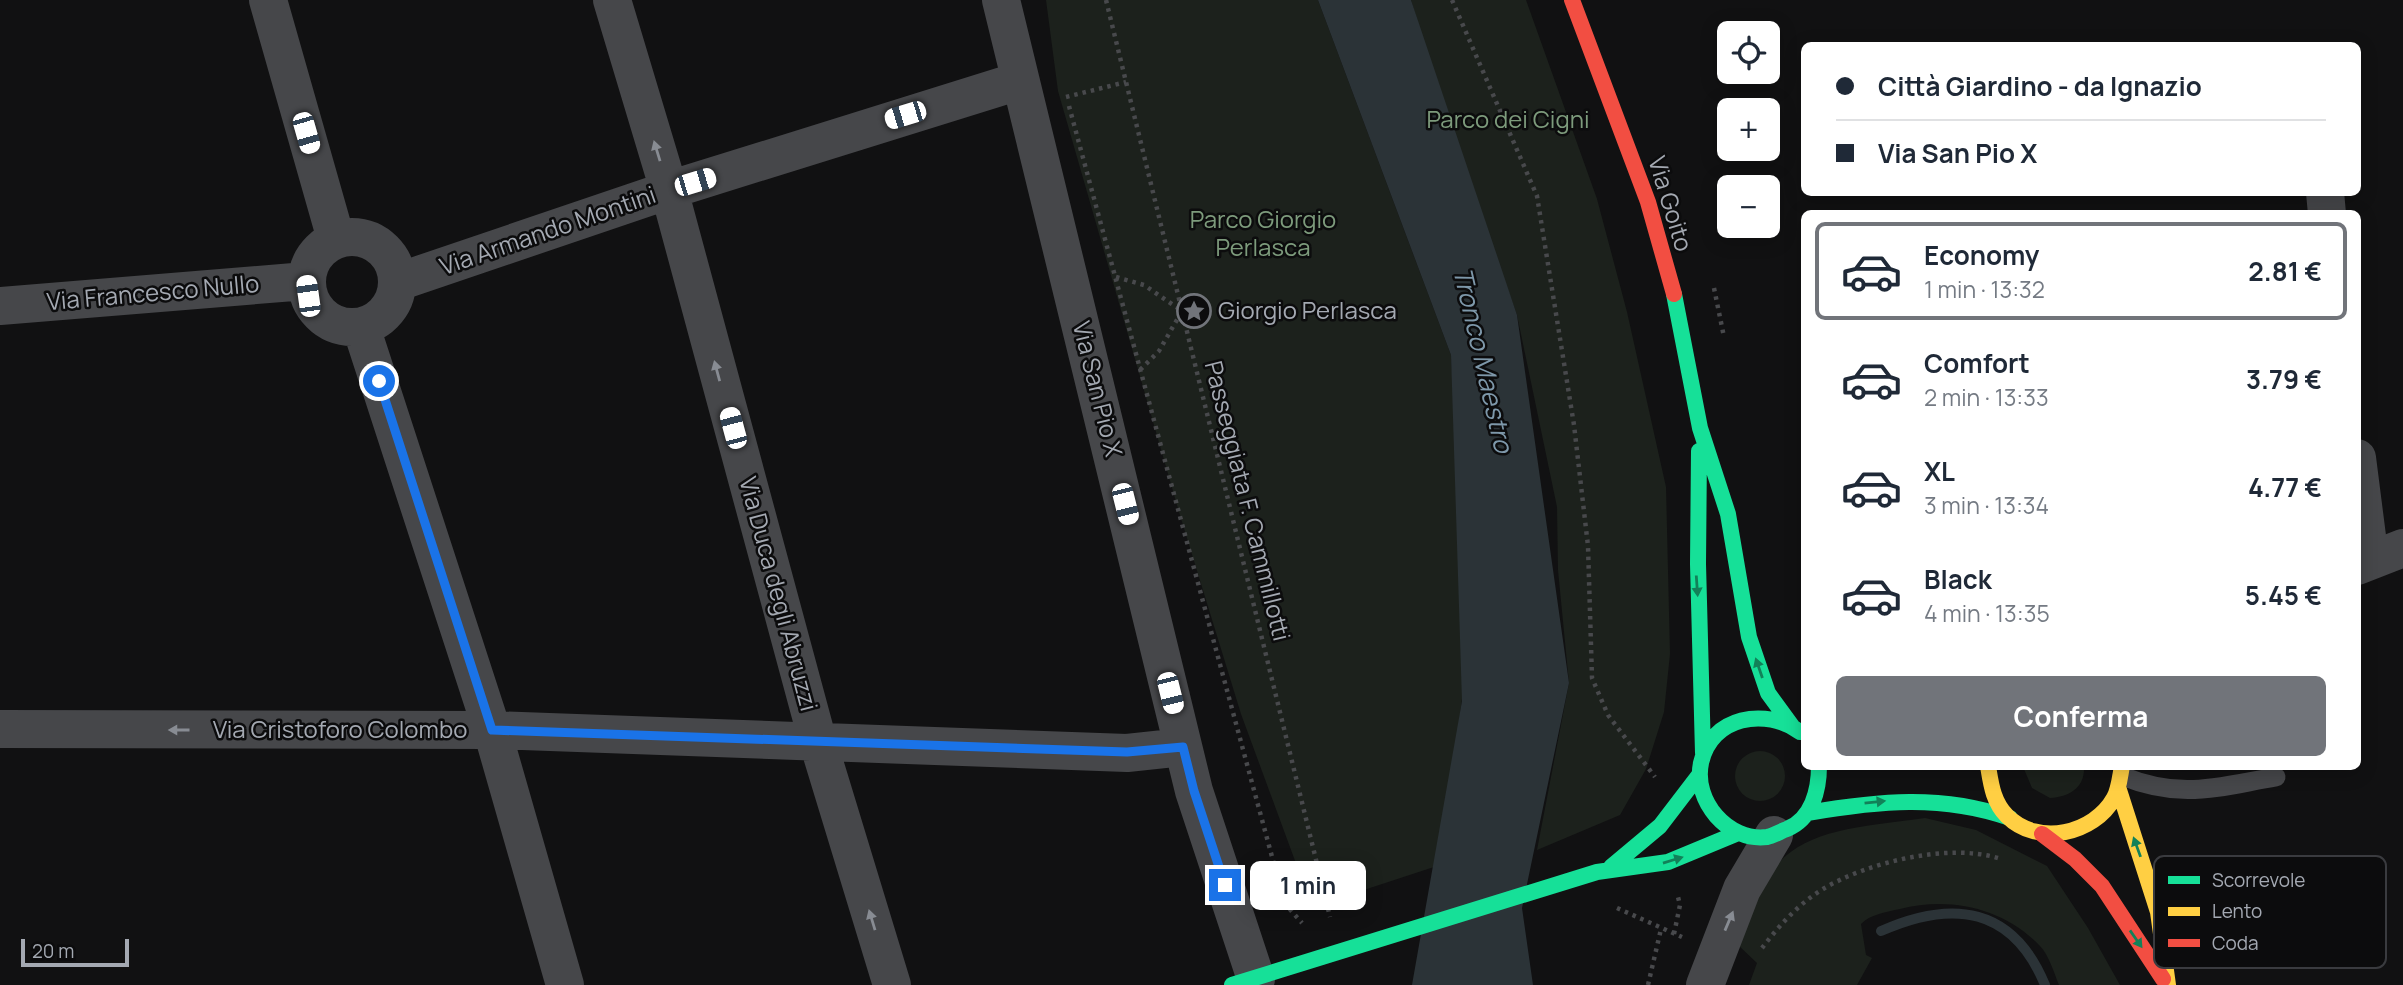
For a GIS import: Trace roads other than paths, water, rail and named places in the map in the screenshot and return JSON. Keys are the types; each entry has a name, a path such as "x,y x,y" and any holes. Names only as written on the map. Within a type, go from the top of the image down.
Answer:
{"main road":[{"name":"Via Goito","path":"1572,0 1647,202 1674,295 1700,428 1728,514 1749,637 1768,693 1798,731"},
{"name":"Via Goito","path":"1699,775 1703,753 1702,645 1696,568 1700,428"},
{"path":"1703,753 1719,731 1741,719 1768,717 1798,731"},
{"path":"1244,982 1606,870 1668,862 1798,823 1815,798 1818,770"},
{"path":"1988,770 1994,797 2010,818"},
{"path":"1606,870 1655,836 1680,806 1699,775"},
{"path":"1699,775 1703,800 1717,820 1756,834"},
{"path":"2042,834 2066,835 2089,827 2107,811 2121,778"},
{"path":"2121,778 2154,898"},
{"path":"1807,813 1914,798 1978,805 2010,818 2042,834 2075,859 2102,886 2154,964"},
{"path":"2157,968 2168,985 2166,968"}],"street":[{"path":"268,0 336,239"},
{"name":"Via Duca degli Abruzzi","path":"612,0 669,190 818,742 892,985"},
{"name":"Via San Pio X","path":"1001,0 1183,747 1244,982"},
{"name":"Via Armando Montini","path":"398,282 669,190 1019,81"},
{"path":"356,236 380,246 391,257 398,282 393,301 384,315 361,327 337,326 316,311 308,296 306,281 314,257 336,239 356,236"},
{"name":"Via Francesco Nullo","path":"0,306 306,281"},
{"path":"361,327 492,730 565,985"},
{"path":"2361,478 2377,558"},
{"name":"Via Cristoforo Colombo","path":"0,729 492,730 1127,752 1183,747"},
{"path":"1704,985 1742,889 1756,834"}],"lane":[{"path":"2121,778 2147,786 2185,792 2276,777"}],"water":[{"name":"Tronco Maestro","path":"1318,0 1411,0 1517,315 1569,683 1522,908 1533,985 1412,985 1462,701 1451,355"}],"waterway":[{"path":"1881,931 1933,915 1956,913 1978,917 1998,925 2016,939 2032,959 2045,985"}],"place":[{"name":"Giorgio Perlasca","path":"1194,311"}],"park label":[{"name":"Parco dei Cigni","path":"1508,120"},
{"name":"Parco Giorgio Perlasca","path":"1263,234"}]}
